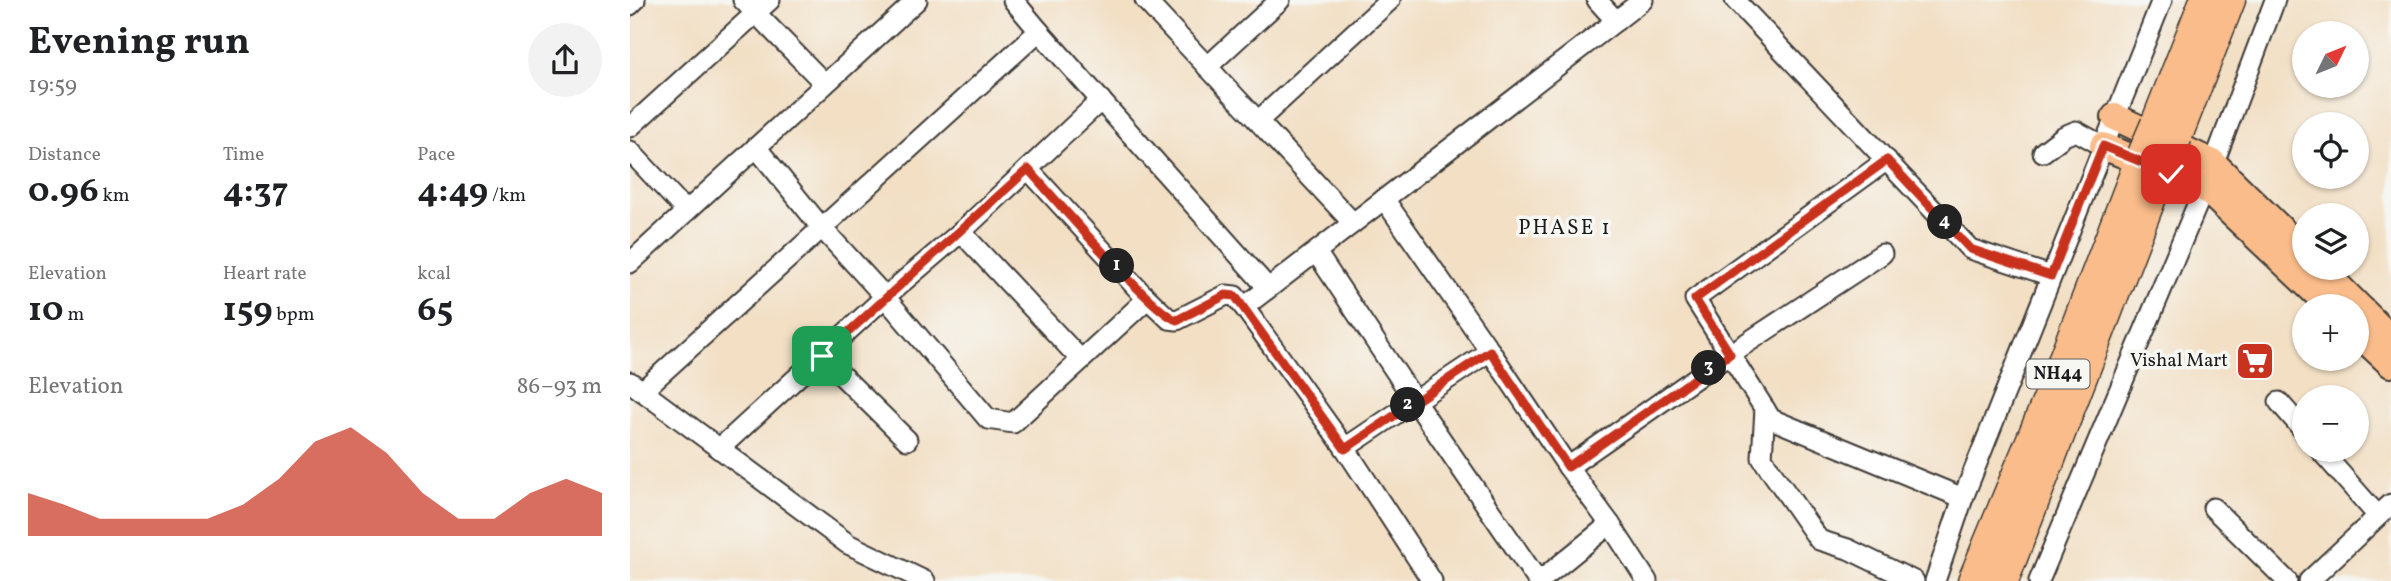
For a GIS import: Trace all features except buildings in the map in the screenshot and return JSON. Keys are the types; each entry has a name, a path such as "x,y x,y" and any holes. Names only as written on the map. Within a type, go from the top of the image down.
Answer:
{"highway":[{"name":"NH44","path":"2166,130 2205,0"},
{"name":"NH44","path":"1973,581 2048,400 2166,130 2230,0"},
{"name":"NH44","path":"2003,581 2148,174"}],"main road":[{"path":"2115,117 2213,163 2292,240"},
{"path":"2103,146 2204,187 2317,294"},
{"path":"2331,280 2391,339"},
{"path":"2369,343 2391,364"}],"street":[{"path":"630,5 635,0"},
{"path":"630,263 917,0"},
{"path":"1013,0 1268,288"},
{"path":"1145,0 1353,223"},
{"path":"1207,66 1280,0"},
{"path":"1258,121 1390,0"},
{"path":"1597,0 1616,21"},
{"path":"1244,307 1643,0"},
{"path":"1735,0 1970,249 2051,276"},
{"path":"1935,581 1963,498 2162,0"},
{"path":"2039,581 2204,187 2275,0"},
{"path":"630,127 756,4 825,84"},
{"path":"925,581 900,575 848,544 636,386 821,227 1039,31"},
{"path":"719,449 885,297 961,232 1101,100"},
{"path":"2043,152 2064,136 2076,131 2103,146"},
{"path":"756,147 821,227 885,297 988,419 1013,423 1147,299 1144,295"},
{"path":"630,151 686,211"},
{"path":"1887,160 1695,299 1772,419 1963,498"},
{"path":"1028,169 1144,295 1170,319 1177,320 1226,295 1235,296 1345,449 1432,581"},
{"path":"1384,199 1647,581"},
{"path":"961,232 1081,360"},
{"path":"1316,251 1539,581 1610,524"},
{"path":"1568,467 1730,354 1882,254"},
{"path":"1345,449 1490,351"},
{"path":"822,356 907,440"},
{"path":"2279,402 2292,417"},
{"path":"1765,410 1762,458 1819,540 1848,549 1914,581"},
{"path":"2309,581 2384,510 2333,462"},
{"path":"2213,508 2287,581"}],"place":[{"name":"Vishal Mart","path":"2255,361"}],"district":[{"name":"PHASE 1","path":"1565,228"}],"route":[{"path":"822,356 1028,169 1144,295 1170,319 1177,320 1226,295 1235,296 1345,449 1490,351 1568,467 1730,354 1695,299 1887,160 1970,249 2051,276 2103,146 2171,174"}]}
